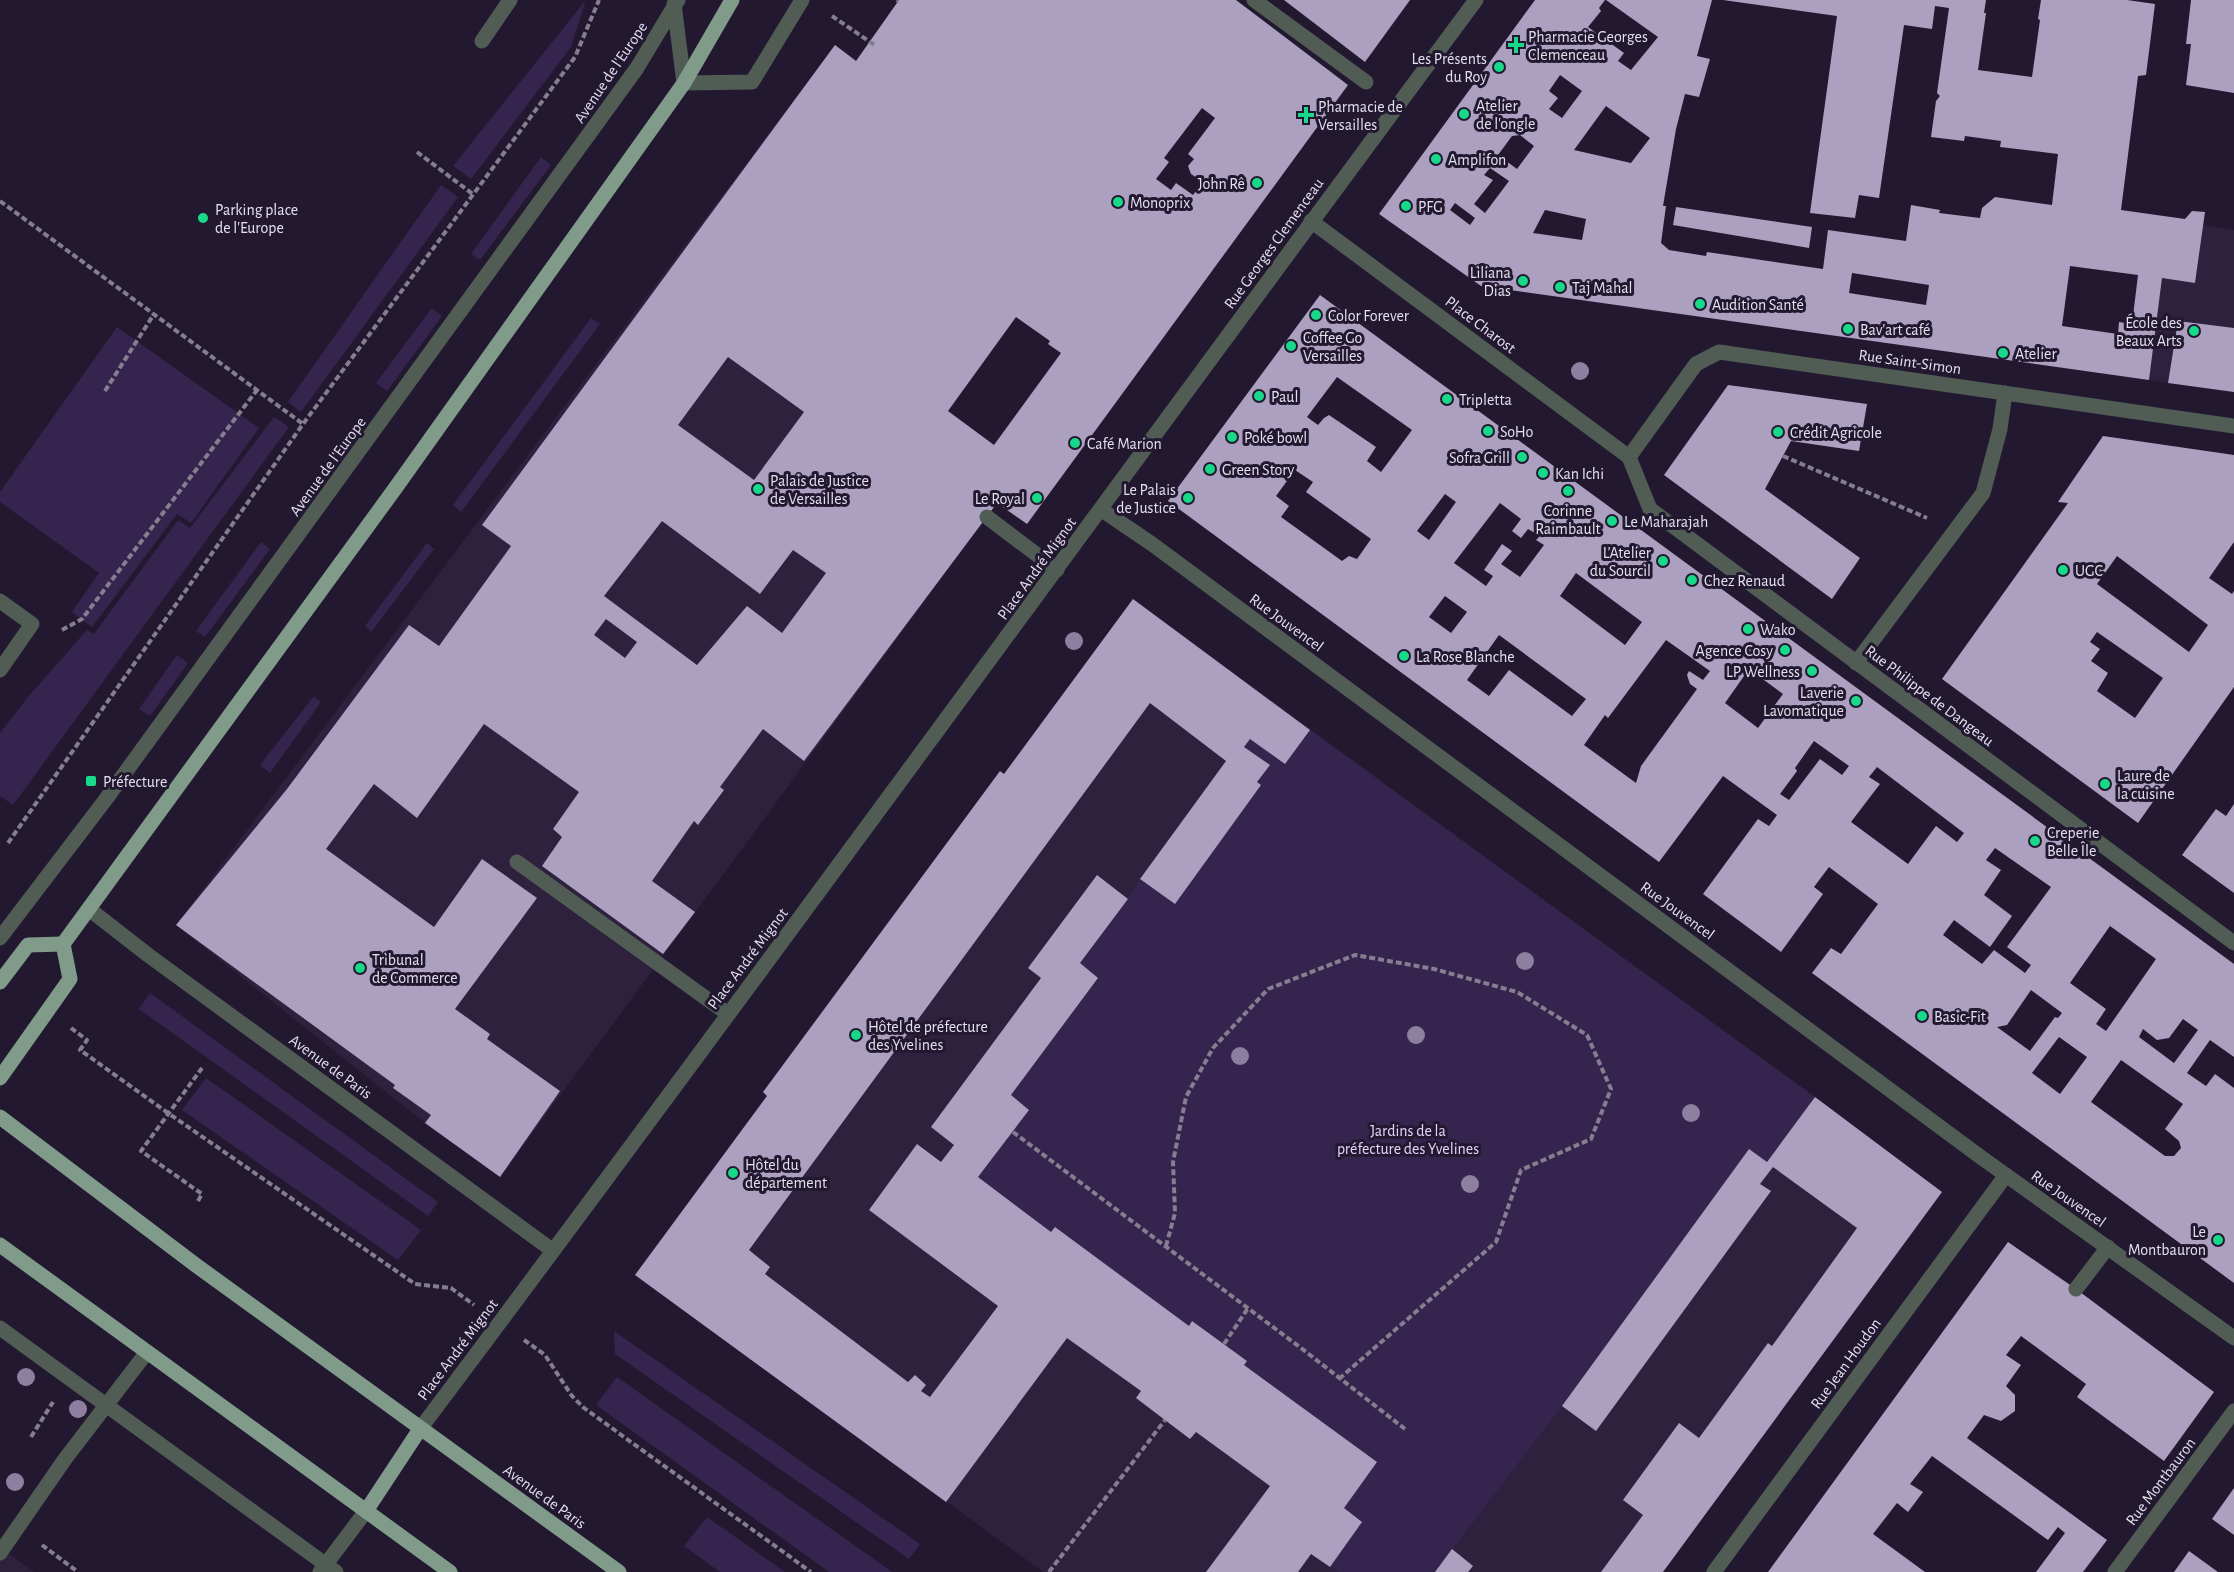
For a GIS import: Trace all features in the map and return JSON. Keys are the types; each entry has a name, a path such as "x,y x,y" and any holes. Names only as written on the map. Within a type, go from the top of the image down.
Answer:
{"main road":[{"path":"0,1078 70,979 63,944 408,470 684,82 732,0"},
{"path":"0,982 28,945 63,944"},
{"name":"Avenue de Paris","path":"0,1118 420,1429 619,1572"},
{"path":"0,1245 450,1572"},
{"path":"366,1511 420,1429"}],"street":[{"path":"482,41 510,0"},
{"path":"684,82 752,82 802,0"},
{"path":"1254,0 1366,82"},
{"name":"Rue Georges Clemenceau","path":"1102,510 1311,221 1476,0"},
{"name":"Avenue de l'Europe","path":"675,3 684,82"},
{"name":"Avenue de l'Europe","path":"0,938 127,770 637,69 675,3"},
{"name":"Place Charost","path":"1311,221 1629,457"},
{"name":"Rue Saint-Simon","path":"1629,457 1696,364 1719,352 2234,426"},
{"path":"1856,663 1983,494 2000,429 2005,393"},
{"name":"Rue Philippe de Dangeau","path":"1629,457 1650,509 2234,943"},
{"name":"Place André Mignot","path":"420,1429 1102,510"},
{"name":"Rue Jouvencel","path":"1102,510 2006,1175 2234,1338"},
{"path":"987,517 1057,570"},
{"path":"0,601 32,624 0,670"},
{"path":"517,862 728,1014"},
{"name":"Avenue de Paris","path":"89,909 148,955 552,1250"},
{"name":"Rue Jean Houdon","path":"1714,1572 2006,1175"},
{"path":"2076,1289 2108,1247"},
{"path":"0,1328 327,1570 366,1511"},
{"path":"1,1552 65,1459 147,1352"},
{"name":"Rue Montbauron","path":"2115,1572 2234,1411"}],"path":[{"path":"8,843 303,424 575,57 599,0"},
{"path":"832,16 876,46"},
{"path":"417,152 474,195"},
{"path":"0,201 303,424"},
{"path":"105,391 154,314"},
{"path":"82,619 257,390"},
{"path":"1783,456 1955,530"},
{"path":"1166,1246 1175,1213 1173,1162 1186,1097 1214,1048 1268,990 1355,955 1434,969 1517,992 1587,1035 1611,1089 1591,1139 1521,1170 1496,1242 1340,1378"},
{"path":"87,1040 80,1050 415,1284 451,1288 500,1322 544,1355 572,1396 584,1408 811,1572"},
{"path":"198,1202 202,1194 141,1151 202,1068"},
{"path":"1013,1132 1405,1429"},
{"path":"1224,1344 1248,1308"},
{"path":"31,1437 55,1399"},
{"path":"1049,1572 1165,1420"},
{"path":"37,1542 78,1572"}],"shaded area":[{"path":"835,45 952,131 791,349 997,503 500,1177 425,1123 176,925"},
{"name":"École des Beaux Arts","path":"2203,225 2234,230 2234,392 2149,380 2162,278 2195,283"},
{"path":"1133,599 1942,1192 1663,1572 1043,1572 635,1275"},
{"path":"0,1547 34,1572 0,1572"}],"green space":[{"path":"586,0 571,47 471,179 453,166"},
{"path":"541,157 551,165 480,260 471,254"},
{"path":"441,185 458,197 301,412 288,402"},
{"path":"432,308 442,316 387,391 376,383"},
{"path":"591,318 600,324 461,512 453,505"},
{"path":"117,327 259,428 191,523 177,514 92,627 72,612 99,573 0,502 0,492"},
{"path":"274,417 289,427 13,805 0,796 0,733 28,697 87,630 94,634 178,520 190,528"},
{"path":"261,542 270,549 205,637 196,631"},
{"path":"427,543 434,549 371,632 365,626"},
{"path":"177,655 188,663 150,716 139,709"},
{"path":"314,696 321,702 270,773 260,765"},
{"name":"Jardins de la préfecture des Yvelines","path":"1310,730 1815,1097 1767,1162 1749,1149 1562,1406 1435,1572 1339,1572 1330,1567 1344,1508 1377,1462 1244,1365 1247,1361 1192,1321 1189,1326 1056,1228 1051,1232 978,1177 1029,1110 1011,1095 1098,979 1080,963 1128,899 1140,879 1175,904 1260,785 1257,782 1269,766 1244,747 1250,739 1285,764"},
{"path":"150,993 438,1202 428,1216 139,1009"},
{"path":"206,1078 421,1230 398,1260 182,1110"},
{"path":"614,1331 920,1544 909,1559 615,1354"},
{"path":"617,1377 892,1572 829,1572 596,1405"},
{"path":"707,1517 785,1572 720,1572 684,1546"}],"building":[{"path":"899,0 1236,0 1348,85 1027,524 997,503 804,761 763,729 720,787 724,790 698,825 694,821 652,881 695,912 663,954 542,866 562,837 553,829 579,792 484,724 417,818 374,784 326,849 434,927 482,859 537,898 455,1009 490,1034 487,1039 560,1091 500,1177 425,1123 431,1115 393,1088 395,1085 176,925 287,789 409,625 439,646 511,546 482,525 835,45 856,61","holes":["1202,108 1215,118 1188,154 1194,159 1188,166 1191,174 1203,182 1193,195 1176,183 1171,190 1156,179 1169,162 1164,158","1016,317 1050,341 1048,344 1061,353 994,445 948,411","728,357 804,412 754,480 678,425","662,521 760,594 793,550 826,573 782,633 747,606 697,665 604,596","606,619 637,642 625,658 594,635"]},
{"path":"1284,0 1410,0 1365,62"},
{"path":"1535,0 1605,0 1599,8 1601,11 1588,27 1624,53 1618,61 1631,70 1658,37 1606,0 1712,0 1697,56 1710,59 1699,97 1685,94 1676,129 1663,206 1666,206 1661,243 1669,250 1706,256 1707,252 1823,269 1828,230 1906,241 1911,205 1940,210 1939,213 1980,218 1982,208 1995,197 2052,205 2058,154 2000,147 2001,141 1965,136 1964,141 1931,137 1936,101 1940,96 1937,93 1949,8 1935,6 1932,29 1904,25 1879,198 1859,195 1855,218 1810,213 1837,16 1723,0 1986,0 1978,70 2032,77 2041,0 2127,0 2155,4 2146,75 2138,76 2121,210 2185,219 2192,211 2205,212 2195,283 2162,278 2149,380 1481,286 1379,214","holes":["1560,75 1582,91 1562,118 1549,109 1558,98 1549,91","1606,106 1650,138 1631,163 1574,150","1520,135 1534,146 1517,169 1498,155 1512,136","1490,168 1509,181 1485,213 1474,204 1493,180 1484,175","1455,203 1475,218 1470,225 1450,210","1545,210 1586,219 1582,240 1533,233","2070,266 2138,275 2132,324 2119,322 2118,334 2062,326","1852,273 1929,285 1926,305 1849,293"]},
{"path":"2191,0 2234,0 2234,93 2186,85 2191,44 2186,44"},
{"path":"1676,207 1812,227 1809,248 1673,225"},
{"path":"1320,295 2234,964 2234,1057 2210,1040 2187,1073 2206,1086 2215,1074 2234,1088 2234,1283 1812,973 1831,948 1841,954 1878,904 1829,867 1814,887 1823,894 1781,952 1703,894 1758,819 1769,826 1777,815 1723,776 1659,862 1168,501","holes":["1337,377 1412,430 1381,472 1367,461 1376,447 1329,415 1318,425 1307,417","1295,470 1313,482 1306,492 1371,539 1357,559 1349,556 1342,561 1281,517 1289,506 1276,496","1445,494 1456,502 1429,540 1417,531","1500,503 1521,519 1512,531 1521,538 1528,529 1540,536 1536,540 1544,545 1520,577 1501,564 1512,551 1502,544 1484,570 1493,576 1486,586 1454,563","1576,573 1642,622 1625,645 1560,596","1445,596 1467,612 1451,633 1429,617","1499,635 1586,699 1572,716 1509,670 1489,696 1467,680","1666,640 1710,671 1703,680 1689,671 1687,675 1690,684 1697,689 1641,766 1636,783 1584,745 1605,715 1608,718","1749,669 1783,694 1758,728 1725,703","1814,741 1849,766 1842,775 1820,759 1789,800 1780,794 1797,771 1795,768","1877,767 1964,833 1957,842 1936,826 1908,864 1851,822 1880,784 1869,777","1995,848 2051,887 2007,947 2031,965 2025,973 1994,950 1982,964 1943,935 1954,920 1990,947 2012,916 1984,895 2001,870 1986,860","2110,926 2156,959 2106,1031 2096,1024 2106,1009 2070,983","2031,990 2062,1013 2058,1018 2055,1017 2030,1051 1997,1027 2007,1025","2183,1019 2198,1030 2174,1063 2139,1037 2143,1029 2157,1040 2169,1038","2059,1037 2087,1057 2060,1094 2032,1073","2121,1060 2183,1104 2165,1129 2179,1141 2181,1148 2174,1156 2165,1156 2091,1102"]},
{"path":"2178,321 2234,328 2234,392 2168,383"},
{"path":"1728,385 1867,404 1859,451 1791,441 1765,489 1860,558 1832,599 1664,475"},
{"path":"2103,436 2234,455 2234,542 2209,578 2232,594 2234,591 2234,687 2138,823 1942,679 2068,503 2058,502","holes":["2117,556 2208,625 2189,652 2097,584","2097,632 2163,678 2135,718 2097,691 2108,673 2091,661 2100,649 2090,642"]},
{"name":"Hôtel de préfecture des Yvelines","path":"1133,599 1310,730 1285,764 1250,739 1244,747 1270,765 1257,782 1261,785 1175,904 1140,879 1226,761 1150,703 749,1250 770,1267 765,1274 908,1382 915,1375 926,1385 921,1391 930,1397 998,1306 869,1210 917,1144 941,1162 954,1145 931,1127 1041,978 1028,968 1097,875 1128,899 1080,963 1098,978 1011,1095 1029,1110 978,1177 1051,1232 1055,1227 1189,1326 1192,1321 1247,1361 1244,1365 1377,1462 1344,1508 1362,1522 1330,1567 1311,1554 1298,1572 1206,1572 1270,1486 1196,1432 1190,1439 1136,1398 1141,1391 1067,1338 946,1502 635,1275 767,1096 763,1092 1000,771 1004,774"},
{"path":"2234,804 2234,893 2182,855 2216,809 2226,816"},
{"path":"1815,1097 1942,1192 1663,1572 1601,1572 1643,1515 1623,1500 1679,1423 1699,1438 1768,1343 1772,1346 1857,1228 1773,1167 1760,1184 1771,1191 1596,1431 1562,1406 1749,1149 1767,1162"},
{"path":"2008,1242 2076,1289 2214,1392 2164,1461 2077,1397 2086,1384 2021,1336 2006,1355 2021,1365 2006,1386 2015,1395 2015,1411 2001,1421 1984,1415 1967,1438 2107,1540 2083,1572 2036,1572 2065,1533 2058,1527 2048,1540 1932,1456 1910,1484 1923,1492 1908,1512 1897,1503 1873,1534 1925,1572 1768,1572"},
{"path":"2234,1488 2234,1535 2212,1519"},
{"path":"1452,1549 1473,1566 1468,1572 1435,1572"},
{"path":"2189,1551 2218,1572 2174,1572"}],"place":[{"name":"Pharmacie Georges Clemenceau","path":"1516,45"},
{"name":"Les Présents du Roy","path":"1499,67"},
{"name":"Atelier de l'ongle","path":"1464,114"},
{"name":"Pharmacie de Versailles","path":"1306,115"},
{"name":"Amplifon","path":"1436,159"},
{"name":"John Rê","path":"1257,183"},
{"name":"Monoprix","path":"1118,202"},
{"name":"PFG","path":"1406,206"},
{"name":"Parking place de l'Europe","path":"203,218"},
{"name":"Liliana Dias","path":"1523,281"},
{"name":"Taj Mahal","path":"1560,287"},
{"name":"Audition Santé","path":"1700,304"},
{"name":"Color Forever","path":"1316,315"},
{"name":"Bav'art café","path":"1848,329"},
{"name":"École des Beaux Arts","path":"2194,331"},
{"name":"Coffee Go Versailles","path":"1291,346"},
{"name":"Atelier","path":"2003,353"},
{"name":"Paul","path":"1259,396"},
{"name":"Tripletta","path":"1447,399"},
{"name":"SoHo","path":"1488,431"},
{"name":"Crédit Agricole","path":"1778,432"},
{"name":"Poké bowl","path":"1232,437"},
{"name":"Café Marion","path":"1075,443"},
{"name":"Sofra Grill","path":"1522,457"},
{"name":"Green Story","path":"1210,469"},
{"name":"Kan Ichi","path":"1543,473"},
{"name":"Palais de Justice de Versailles","path":"758,489"},
{"name":"Corinne Raimbault","path":"1568,491"},
{"name":"Le Royal","path":"1037,498"},
{"name":"Le Palais de Justice","path":"1188,498"},
{"name":"Le Maharajah","path":"1612,521"},
{"name":"L'Atelier du Sourcil","path":"1663,561"},
{"name":"UGC","path":"2063,570"},
{"name":"Chez Renaud","path":"1692,580"},
{"name":"Wako","path":"1748,629"},
{"name":"Agence Cosy","path":"1785,650"},
{"name":"La Rose Blanche","path":"1404,656"},
{"name":"LP Wellness","path":"1812,671"},
{"name":"Laverie Lavomatique","path":"1856,701"},
{"name":"Préfecture","path":"91,781"},
{"name":"Laure de la cuisine","path":"2105,784"},
{"name":"Creperie Belle Île","path":"2035,841"},
{"name":"Tribunal de Commerce","path":"360,968"},
{"name":"Basic-Fit","path":"1922,1016"},
{"name":"Hôtel de préfecture des Yvelines","path":"856,1035"},
{"name":"Hôtel du département","path":"733,1173"},
{"name":"Le Montbauron","path":"2218,1240"}]}
